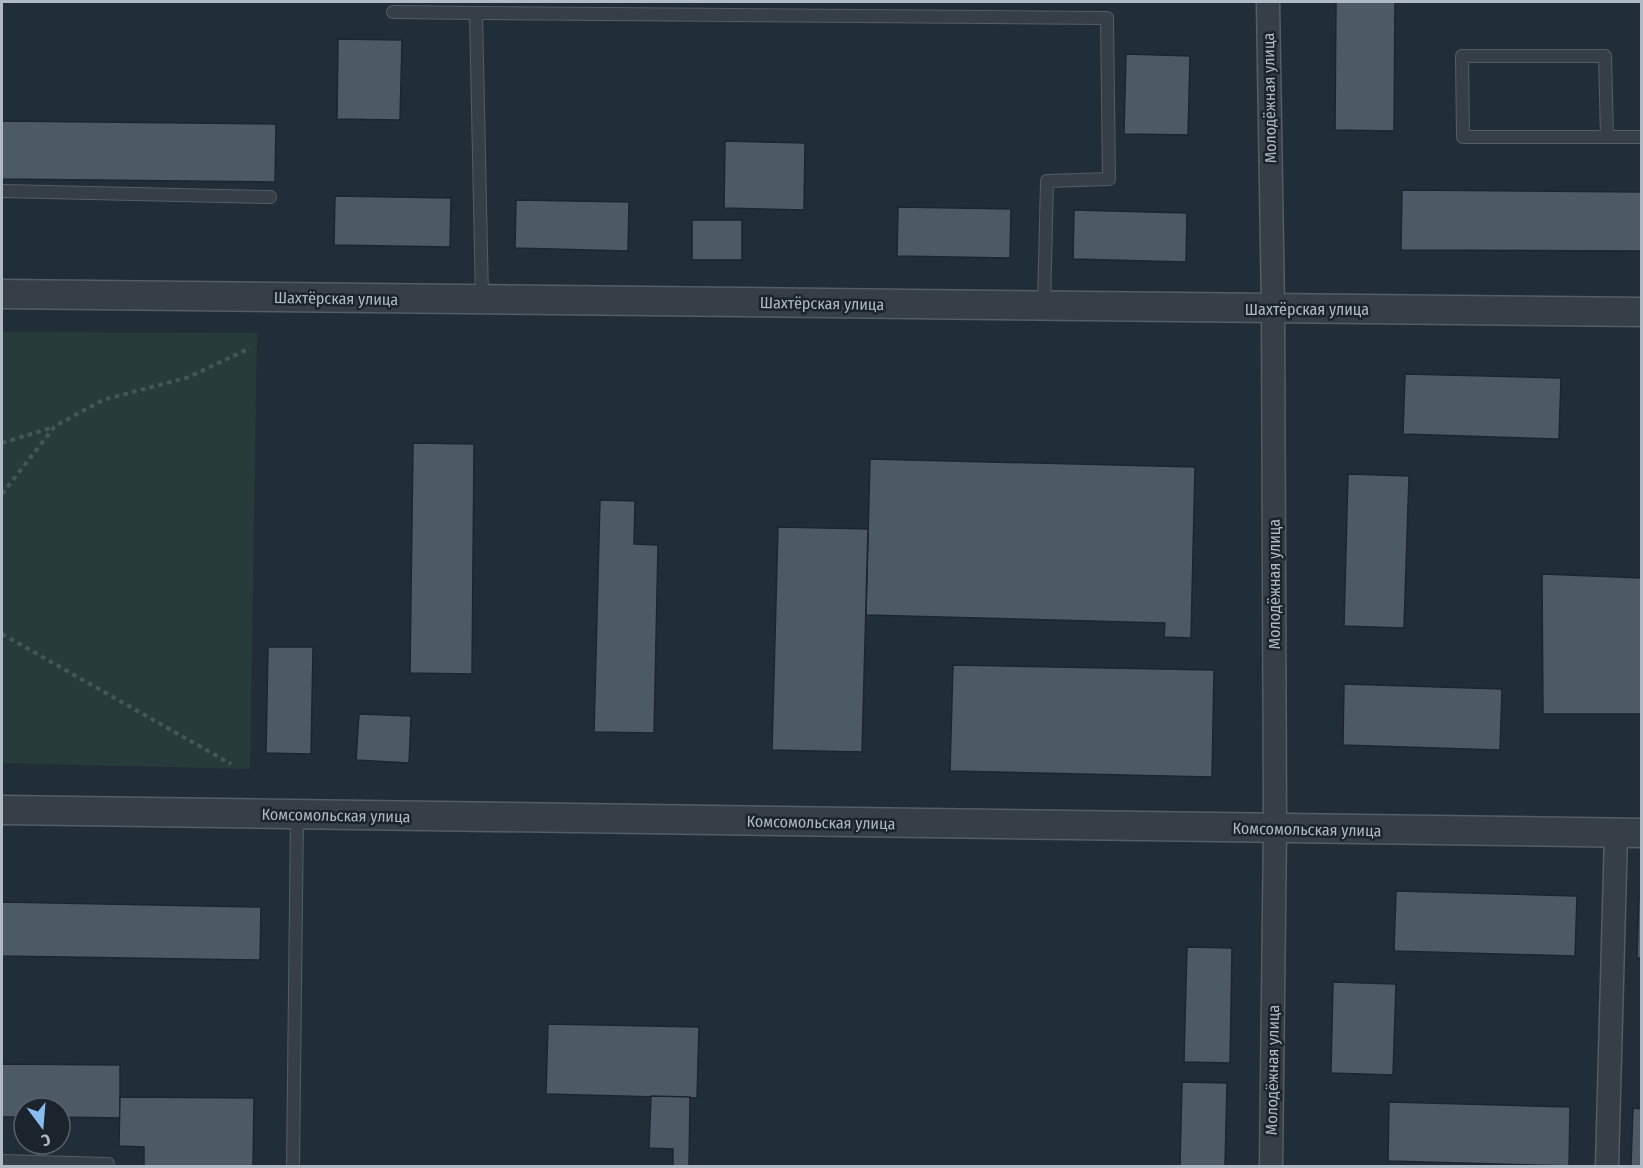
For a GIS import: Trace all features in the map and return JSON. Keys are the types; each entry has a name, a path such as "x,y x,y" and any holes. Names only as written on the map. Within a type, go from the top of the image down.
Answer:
{"street":[{"name":"Молодёжная улица","path":"1268,2 1273,308 1275,829 1271,1167"},
{"name":"Шахтёрская улица","path":"2,294 1641,312"},
{"name":"Комсомольская улица","path":"2,810 1629,833"},
{"path":"1607,1167 1629,833"}],"lane":[{"path":"393,12 1107,18 1109,179 1047,181 1044,306"},
{"path":"476,12 482,299"},
{"path":"1607,137 1605,56 1462,56 1463,137 1607,137 1641,137"},
{"path":"2,191 270,197"},
{"path":"293,1167 297,814"},
{"path":"2,1161 108,1164 108,1167"}],"path":[{"path":"2,443 55,426 103,400 189,377 250,348"},
{"path":"2,494 55,426"},
{"path":"2,634 231,764"}],"green space":[{"path":"2,332 257,333 250,769 2,763"}],"building":[{"path":"1336,2 1395,2 1394,131 1335,130"},
{"path":"338,39 402,40 400,120 337,119"},
{"path":"1126,54 1190,56 1188,135 1124,134"},
{"path":"2,121 276,124 275,182 2,179"},
{"path":"725,141 805,143 804,210 724,208"},
{"path":"1402,190 1642,192 1642,251 1401,250"},
{"path":"335,196 451,198 450,247 334,245"},
{"path":"516,200 629,202 628,251 515,248"},
{"path":"898,207 1011,209 1010,258 897,256"},
{"path":"1074,210 1187,213 1186,262 1073,259"},
{"path":"692,220 742,220 742,260 692,260"},
{"path":"1405,374 1561,378 1559,439 1403,434"},
{"path":"413,443 474,444 472,674 410,673"},
{"path":"870,459 1195,467 1191,638 1164,637 1165,623 866,615"},
{"path":"1348,474 1409,476 1404,628 1344,626"},
{"path":"600,500 635,501 634,544 658,545 654,733 594,732"},
{"path":"778,527 868,529 862,752 772,750"},
{"path":"1542,574 1642,578 1642,714 1543,714"},
{"path":"268,647 313,647 311,754 266,753"},
{"path":"953,665 1214,670 1212,777 950,771"},
{"path":"1344,684 1502,689 1500,750 1343,745"},
{"path":"359,714 411,716 409,763 356,760"},
{"path":"1396,891 1577,896 1575,956 1394,951"},
{"path":"1639,898 1642,898 1642,958 1637,958"},
{"path":"2,902 261,907 260,960 2,956"},
{"path":"1187,947 1232,948 1230,1063 1184,1062"},
{"path":"1333,982 1396,984 1393,1075 1331,1073"},
{"path":"548,1024 699,1027 697,1098 546,1094"},
{"path":"2,1064 120,1065 120,1118 72,1117 72,1096 12,1096 12,1117 2,1117"},
{"path":"1182,1082 1227,1083 1225,1166 1180,1166"},
{"path":"651,1096 690,1097 689,1166 673,1166 673,1149 649,1148"},
{"path":"120,1097 254,1098 253,1166 144,1166 144,1147 119,1146"},
{"path":"1389,1102 1570,1107 1569,1166 1388,1161"},
{"path":"1633,1108 1642,1109 1642,1166 1631,1166"}]}
